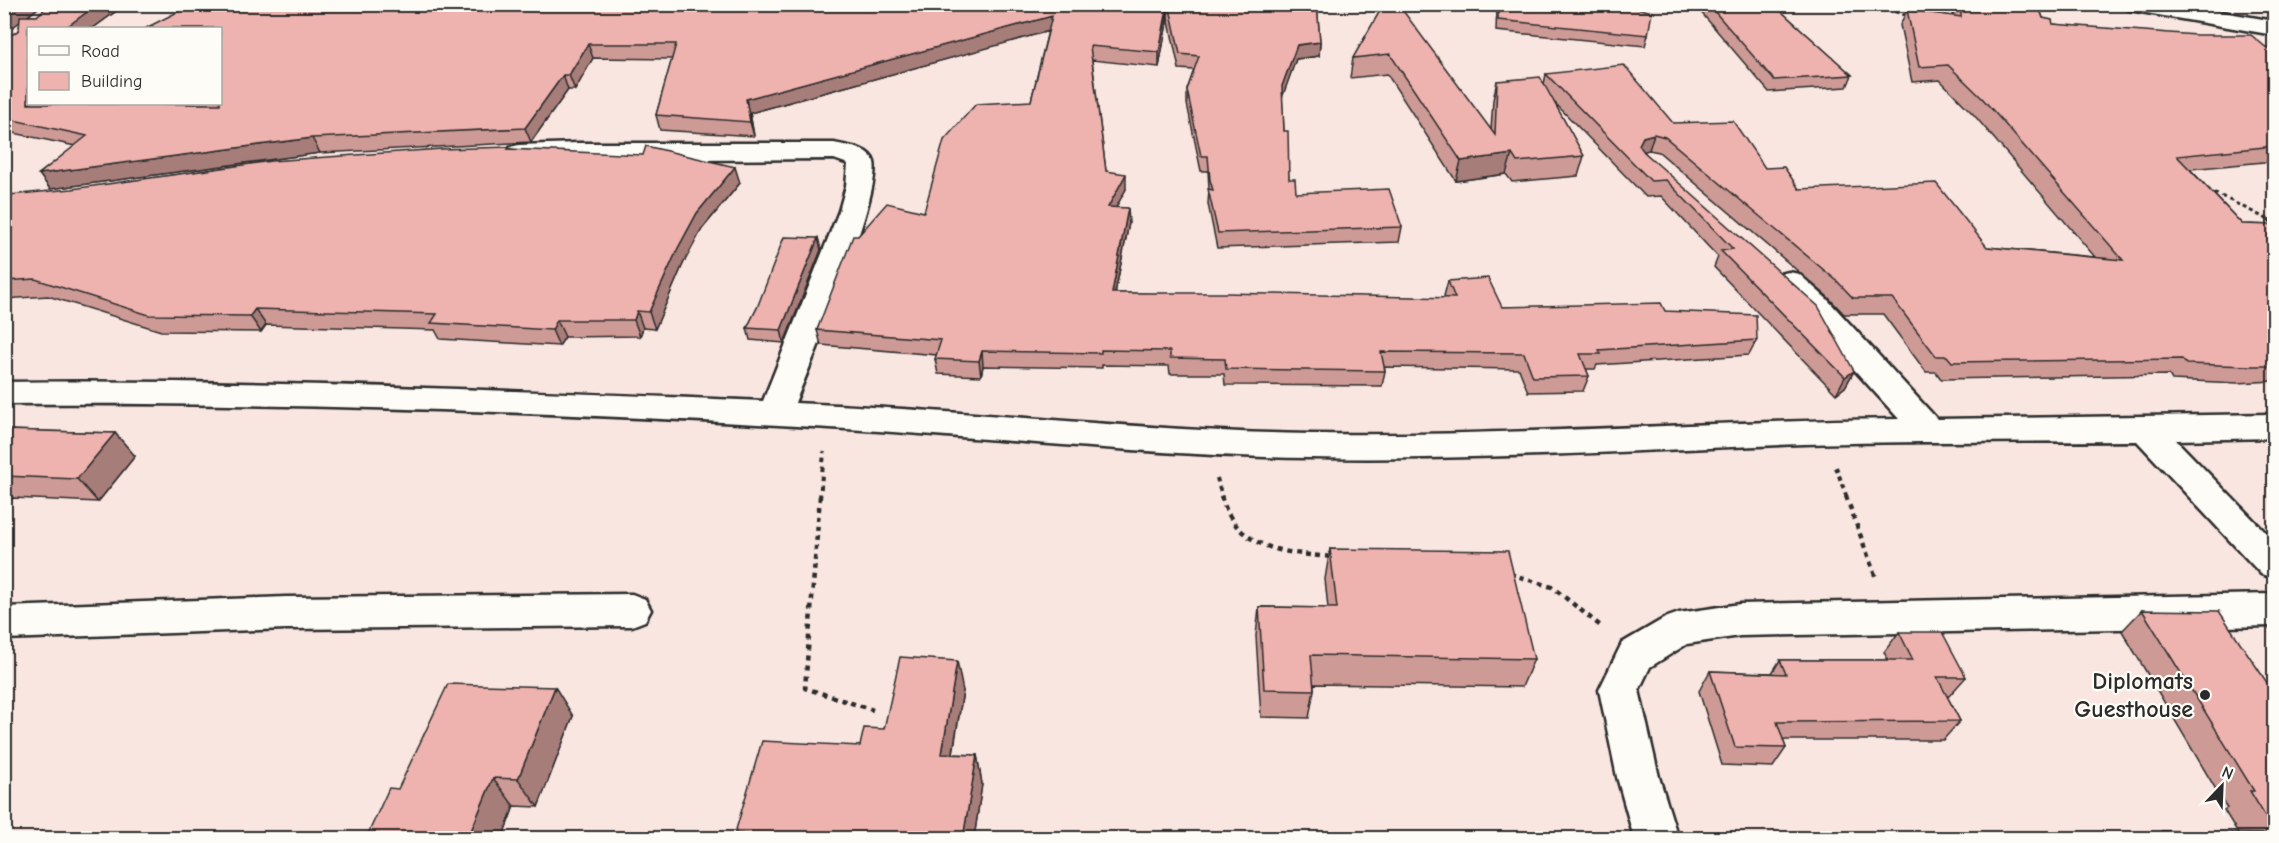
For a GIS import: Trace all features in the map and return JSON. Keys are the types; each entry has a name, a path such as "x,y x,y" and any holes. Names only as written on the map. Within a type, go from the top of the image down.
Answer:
{"street":[{"path":"2135,4 2274,28"},
{"path":"495,154 578,151 834,151 852,155 861,161 862,177 849,221 801,351 774,414"},
{"path":"1773,267 1816,306 1930,432"},
{"path":"4,393 119,392 370,396 828,416 1208,442 1413,446 1814,432 2274,426"},
{"path":"2145,429 2274,564"},
{"path":"4,623 286,613 632,610"},
{"path":"1656,838 1638,777 1619,690 1636,655 1679,629 1740,620 2274,610"}],"path":[{"path":"1872,4 1915,18"},
{"path":"2203,187 2274,223"},
{"path":"828,416 805,688 873,710"},
{"path":"1814,432 1834,457 1840,483 1891,618"},
{"path":"1208,442 1221,498 1233,525 1262,546 1310,555 1344,558"},
{"path":"1509,574 1552,587 1636,655"}],"building":[{"path":"4,4 15,4 4,12"},
{"path":"50,4 98,4 66,27 27,27 27,105 222,105 222,27 148,27 193,4 1168,4 1159,52 1090,46 1106,171 1126,174 1108,207 1128,208 1112,293 1455,298 1448,281 1488,278 1502,307 1661,303 1665,311 1756,315 1757,340 1599,350 1601,354 1580,354 1589,376 1533,377 1524,353 1381,352 1385,371 1226,369 1225,359 1170,358 1170,351 1101,350 1101,353 982,351 979,361 935,359 941,340 817,330 853,236 858,236 887,203 924,212 944,140 976,104 1031,101 1052,16 746,99 750,122 656,115 676,44 588,44 569,75 563,75 525,128 312,138 39,174 87,136 4,118 4,51 9,48 4,48 4,40 19,30 20,16 37,16"},
{"path":"1169,4 1317,4 1320,42 1297,45 1282,86 1284,131 1288,131 1289,179 1295,179 1296,193 1389,189 1402,227 1218,233 1208,189 1213,190 1208,156 1201,156 1187,90 1199,56 1180,54"},
{"path":"1384,4 1398,4 1495,135 1497,81 1540,77 1584,156 1517,162 1512,154 1461,161 1390,54 1353,58"},
{"path":"1499,4 1621,4 1652,12 1648,35 1498,20"},
{"path":"1708,4 1773,4 1852,75 1774,80"},
{"path":"1961,4 2038,4 2043,18 2052,20 2053,24 2196,35 2251,35 2274,54 2274,146 2177,156 2242,224 2274,225 2274,366 2186,364 2182,359 1952,362 1947,356 1936,356 1892,298 1853,298 1837,281 1665,137 1654,134 1643,137 1639,145 1644,152 1818,306 1854,371 1845,377 1721,251 1733,249 1666,180 1651,181 1546,74 1624,65 1673,123 1733,121 1765,168 1784,167 1799,189 1936,183 1987,247 2123,260 1983,99 1948,65 1919,67 1907,10 1961,17"},
{"path":"646,146 735,167 697,213 678,248 649,312 637,311 634,320 557,320 552,330 431,323 437,314 255,309 250,316 149,315 35,279 4,281 4,198 9,195 72,189 271,161 441,149 510,147 508,149 643,155"},
{"path":"784,237 818,238 781,330 747,328 757,308"},
{"path":"4,430 115,433 77,479 4,476"},
{"path":"1330,549 1508,551 1534,659 1311,655 1314,690 1264,689 1259,607 1337,608"},
{"path":"2142,610 2219,611 2274,693 2274,831 2250,791 2254,791"},
{"path":"1899,632 1942,632 1966,677 1937,677 1960,721 1777,722 1786,748 1735,747 1710,671 1786,674 1780,660 1913,660"},
{"path":"900,657 957,661 942,754 977,755 963,838 809,838 735,833 762,741 860,746 864,728 884,729"},
{"path":"448,684 555,687 518,779 493,778 468,838 374,838 376,834 368,834 389,788 398,789"},
{"path":"2162,831 2274,834 2274,838 2166,838"}],"place":[{"name":"Diplomats Guesthouse","path":"2205,695"}]}
